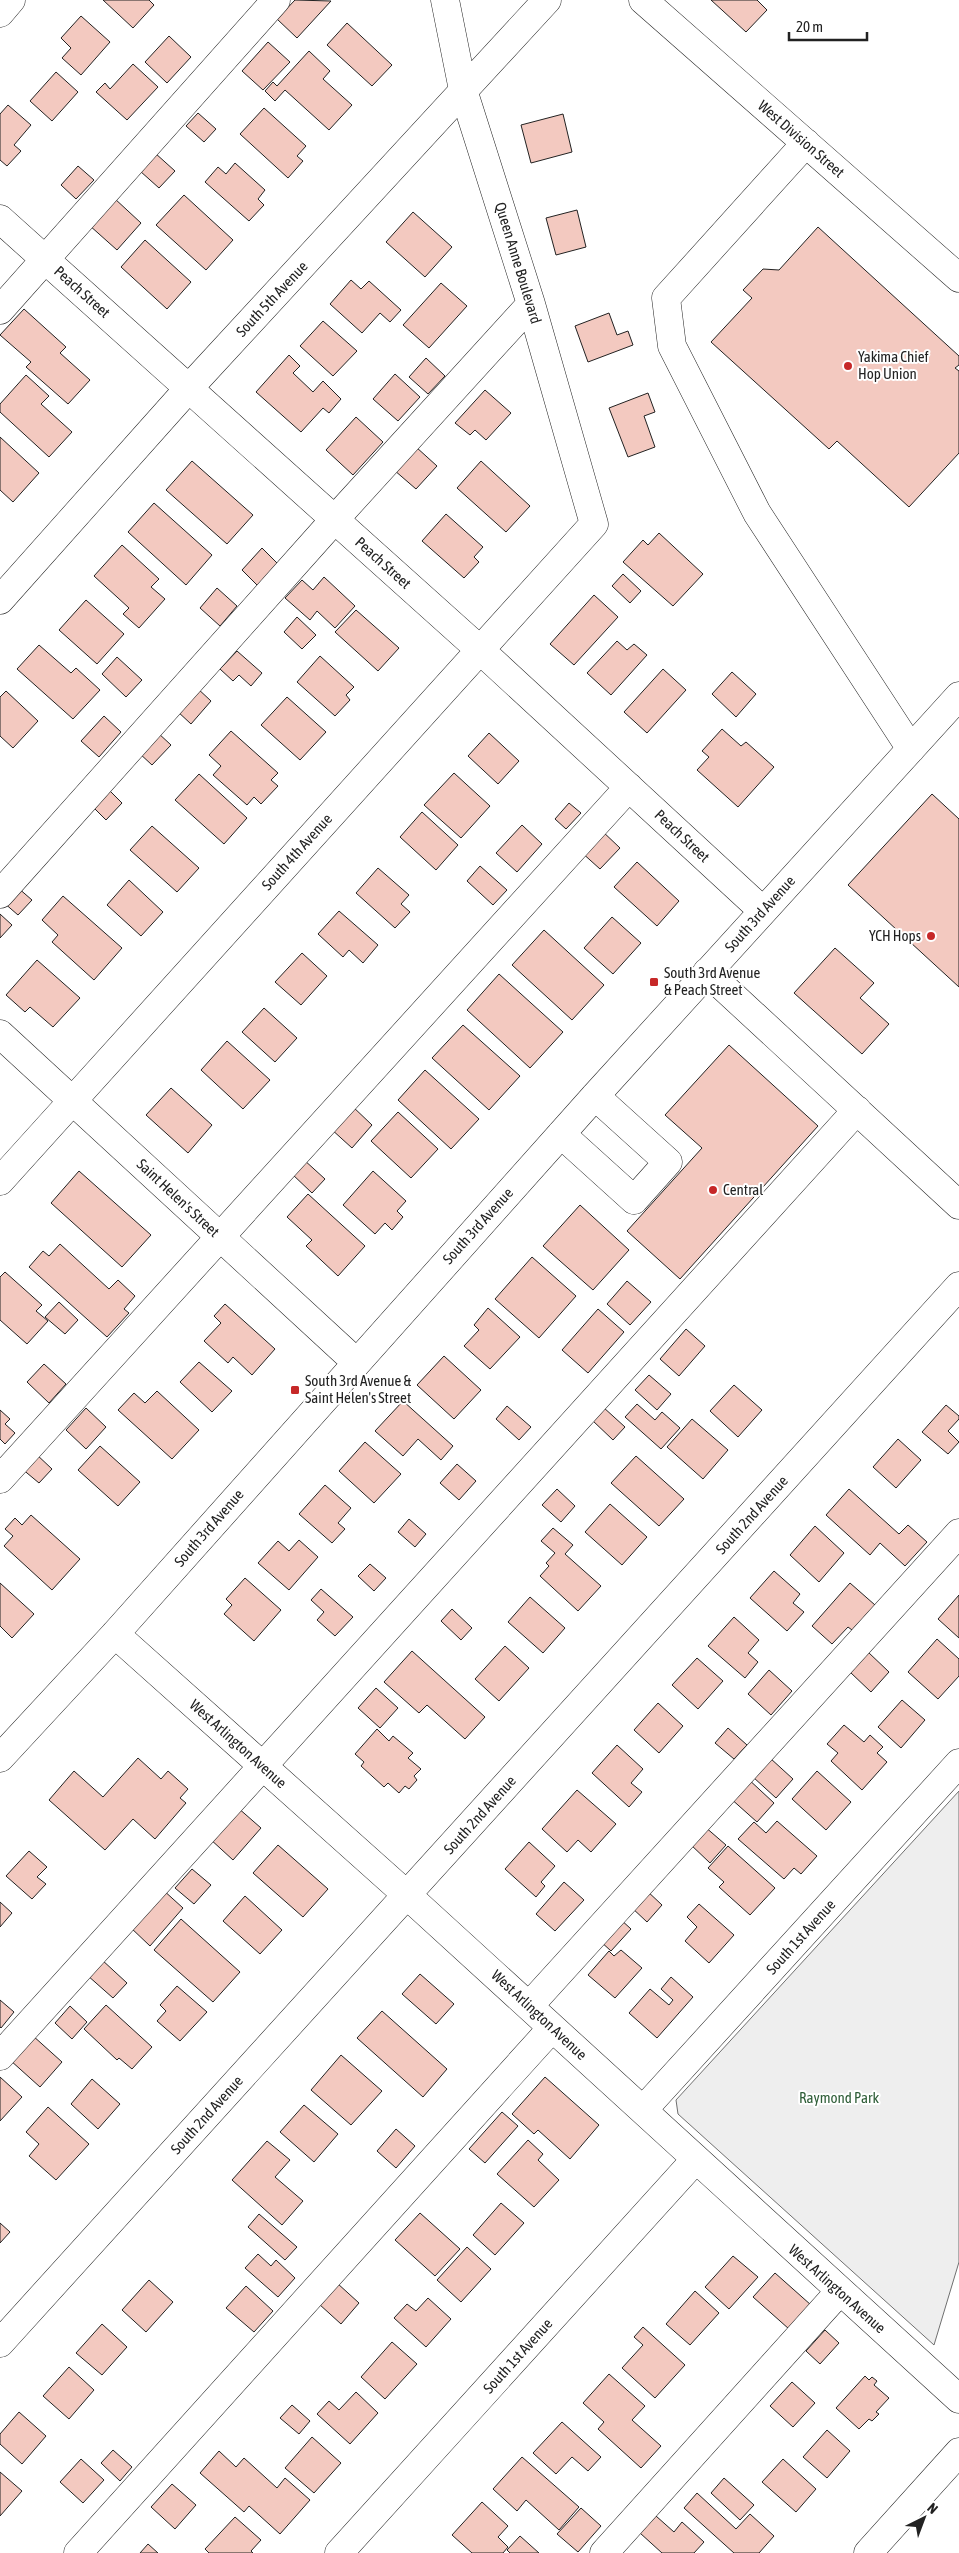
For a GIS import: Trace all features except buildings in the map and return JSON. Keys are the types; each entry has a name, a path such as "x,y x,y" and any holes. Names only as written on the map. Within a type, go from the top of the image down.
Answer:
{"street":[{"path":"0,13 12,0"},
{"path":"0,310 276,0"},
{"name":"Queen Anne Boulevard","path":"445,0 463,90 531,304 594,524"},
{"name":"South 5th Avenue","path":"0,600 190,388 547,0"},
{"name":"West Division Street","path":"643,0 959,278"},
{"path":"806,143 666,298 672,346 757,513 911,749"},
{"name":"Peach Street","path":"0,219 479,649 763,910"},
{"path":"0,894 335,519 531,304"},
{"name":"South 4th Avenue","path":"0,1181 594,524"},
{"name":"South 3rd Avenue","path":"0,1758 115,1634 595,1096 959,696"},
{"path":"0,1479 629,787"},
{"path":"707,972 959,1205"},
{"name":"Saint Helen's Street","path":"0,1034 356,1362"},
{"path":"561,1134 634,1200 668,1162 595,1096"},
{"path":"0,2056 857,1110"},
{"name":"South 2nd Avenue","path":"0,2343 959,1286"},
{"path":"529,2006 959,1534"},
{"name":"West Arlington Avenue","path":"115,1634 407,1895 959,2399"},
{"name":"South 1st Avenue","path":"643,2110 959,1763"},
{"path":"78,2553 552,2028"},
{"name":"South 1st Avenue","path":"339,2553 696,2159"},
{"path":"604,2553 840,2291"},
{"path":"868,2553 959,2452"}],"green space":[{"name":"Raymond Park","path":"959,1791 959,2262 934,2345 678,2114 676,2100"}],"place":[{"name":"Yakima Chief Hop Union","path":"848,366"},
{"name":"YCH Hops","path":"931,936"},
{"name":"South 3rd Avenue & Peach Street","path":"654,982"},
{"name":"Central","path":"713,1190"},
{"name":"South 3rd Avenue & Saint Helen's Street","path":"295,1390"}]}
